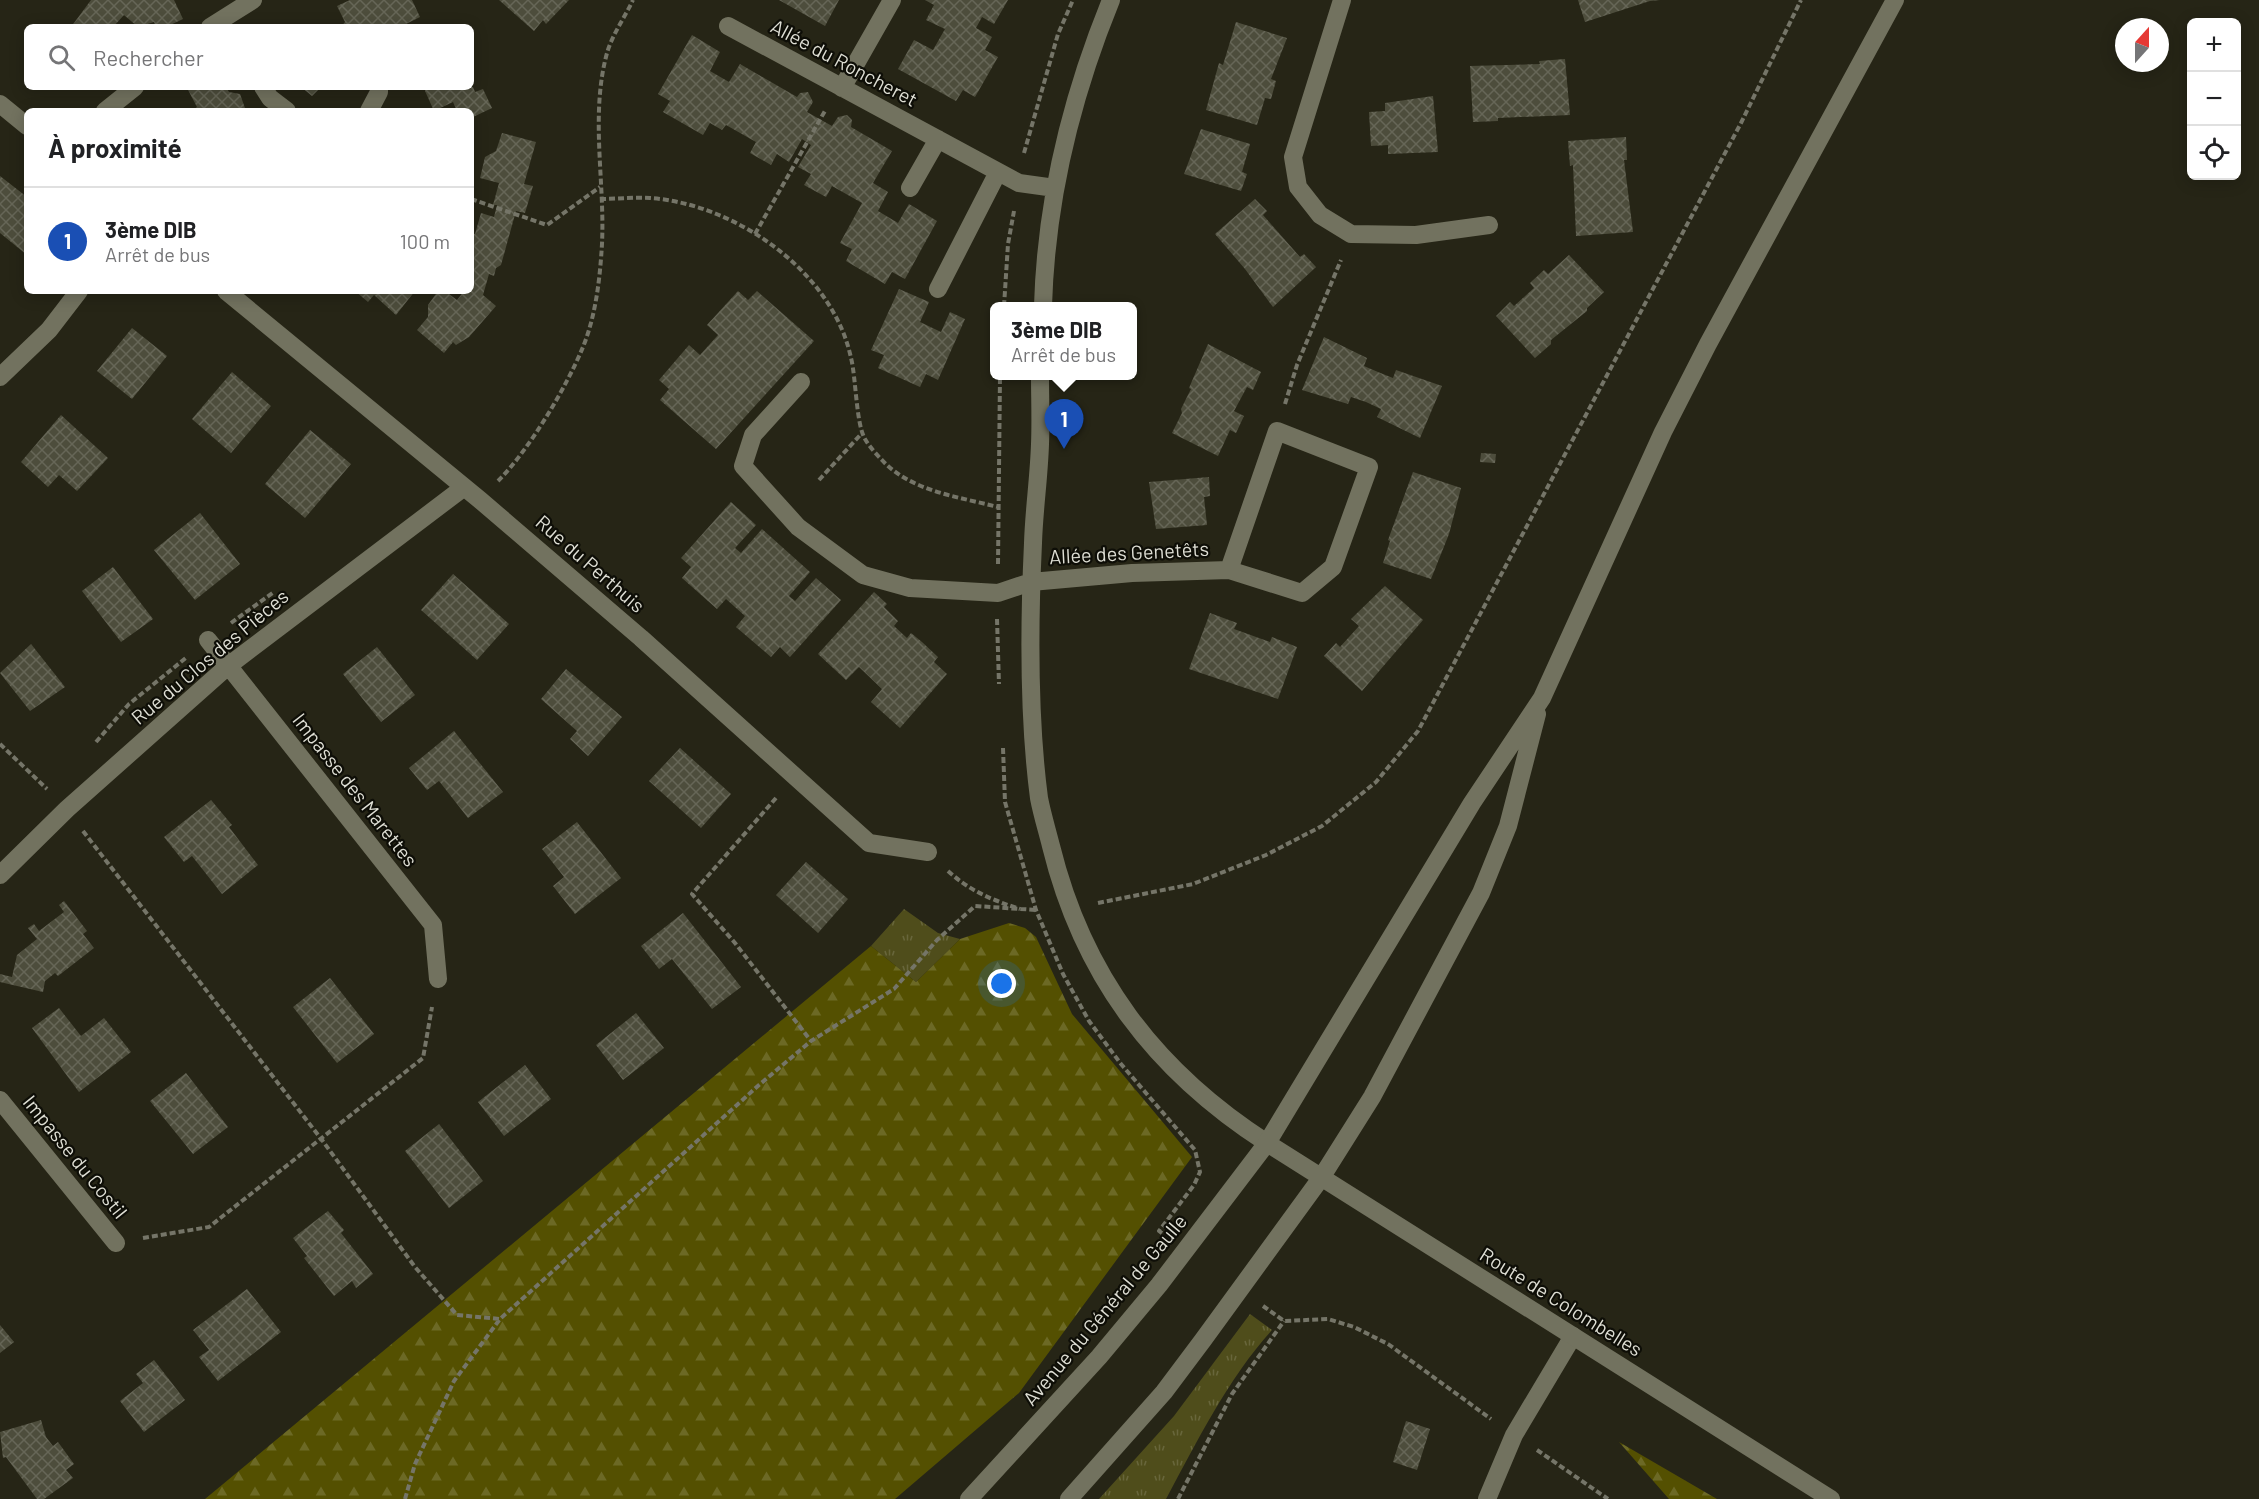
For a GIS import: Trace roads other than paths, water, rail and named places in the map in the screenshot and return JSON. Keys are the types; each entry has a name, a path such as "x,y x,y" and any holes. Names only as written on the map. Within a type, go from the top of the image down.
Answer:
{"street":[{"path":"220,18 253,0"},
{"path":"840,87 892,0"},
{"path":"1043,302 1054,188 1063,144 1094,43 1111,0"},
{"path":"1342,0 1293,157 1295,175 1306,199 1320,215 1352,234 1416,235 1488,225"},
{"path":"1069,1499 1164,1392 1322,1178 1372,1097 1481,893 1508,826 1542,698 1663,432 1702,354 1895,0"},
{"name":"Allée du Roncheret","path":"728,26 1019,183 1054,188"},
{"path":"109,108 131,90"},
{"path":"265,90 270,98 282,108"},
{"path":"371,108 380,90"},
{"path":"0,104 24,124"},
{"path":"910,188 938,139"},
{"path":"938,289 998,172"},
{"path":"0,377 49,330 77,294"},
{"name":"Rue du Perthuis","path":"230,294 480,500 641,638 869,843 928,852"},
{"name":"Route de Colombelles","path":"1040,380 1040,444 1031,582 1032,714 1040,799 1055,862 1080,934 1121,1008 1175,1072 1227,1118 1831,1499"},
{"name":"Allée des Genetêts","path":"801,382 753,435 743,466 798,527 863,575 910,588 998,593 1031,582 1132,573 1229,570 1302,593 1333,567 1369,467 1276,431 1229,570"},
{"name":"Rue du Clos des Pièces","path":"0,875 67,809 228,666 463,488"},
{"name":"Impasse des Marettes","path":"208,640 434,926 438,979"},
{"name":"Avenue du Général de Gaulle","path":"969,1499 1099,1357 1159,1285 1267,1143 1472,803 1542,698"},
{"name":"Impasse du Costil","path":"0,1100 116,1243"},
{"path":"1486,1499 1514,1435 1573,1336"}],"place":[{"name":"3ème DIB","path":"1064,449"}]}
